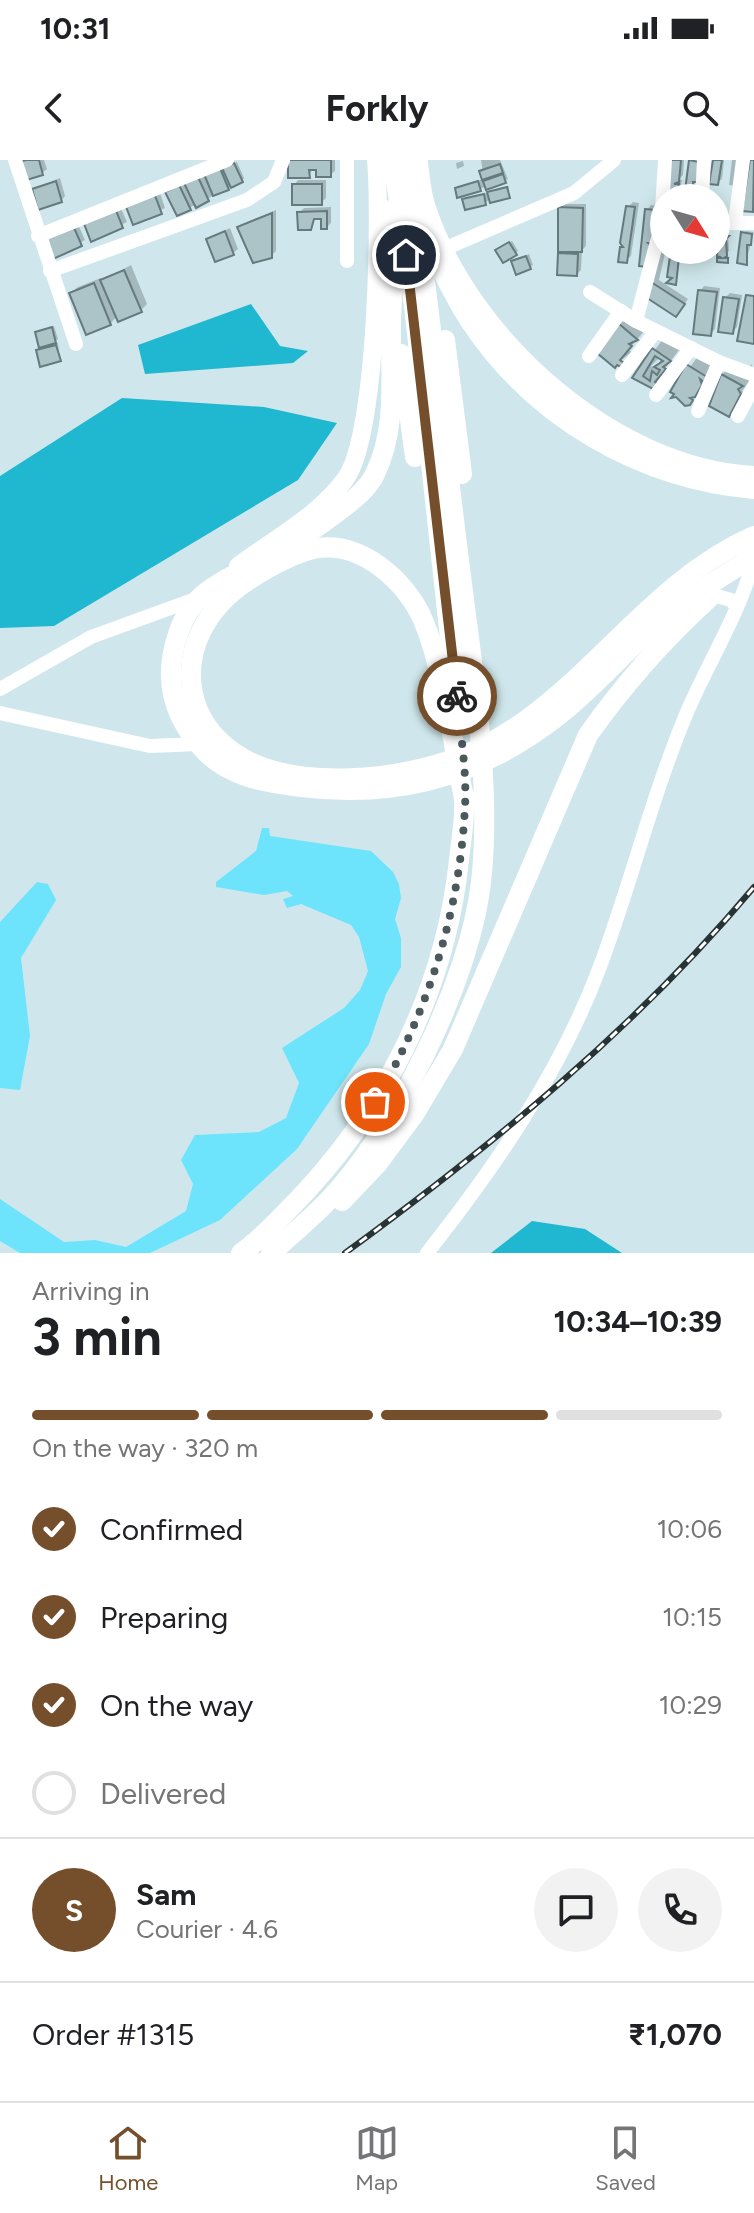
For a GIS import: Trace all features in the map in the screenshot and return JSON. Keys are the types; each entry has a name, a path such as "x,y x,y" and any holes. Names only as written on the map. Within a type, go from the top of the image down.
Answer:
{"highway":[{"path":"393,160 389,205 389,434 374,477 365,490 305,537 248,569 220,580 198,598 178,634 170,676 177,711 198,744 221,764 261,781 310,788 384,783 469,754 556,709 686,600 754,561"},
{"path":"409,160 422,213 454,403 484,682 477,733"},
{"path":"272,1253 327,1203 393,1115 437,1028 461,964 481,883 484,798 477,733 461,657 414,306 389,205"},
{"path":"389,205 410,415 447,716"},
{"path":"422,213 470,321 506,366 564,418 597,440 655,469 714,485 754,489"},
{"path":"241,1253 320,1177 375,1102 400,1059 440,957 456,893 465,804 461,657 422,213"},
{"path":"556,709 687,574 721,551 754,536"},
{"path":"384,783 279,772 242,757 212,731 194,704 189,675 199,632 219,604 282,560 314,549 359,554 388,573 411,597 423,621 465,804"},
{"path":"272,1253 314,1230 378,1163 415,1113 453,1049 588,735 618,692 669,634 754,561"}],"main road":[{"path":"220,580 317,508 345,480 356,462 364,434 389,205 376,160"},
{"path":"418,160 422,213 493,327 536,372 578,407 620,433 669,455 721,473 754,475"}],"street":[{"path":"15,160 76,344"},
{"path":"38,236 227,160"},
{"path":"50,271 247,200 274,182 283,160"},
{"path":"347,160 347,261"},
{"path":"444,249 574,193 614,160"},
{"path":"664,184 665,160"},
{"path":"703,184 704,160"},
{"path":"735,222 743,160"},
{"path":"730,222 754,223"},
{"path":"636,321 652,264"},
{"path":"590,292 636,321 719,362 754,375"},
{"path":"589,356 621,311"},
{"path":"622,375 656,331"},
{"path":"656,395 691,348"},
{"path":"698,411 719,362"},
{"path":"738,416 754,386"},
{"path":"427,1253 512,1136 572,1032 598,971 684,719 737,607 754,561"},
{"path":"713,595 731,600 737,607"},
{"path":"0,689 91,637 198,598"},
{"path":"0,713 150,746 198,744"}],"shaded area":[{"path":"251,304 280,346 308,351 293,363 145,374 138,345"},
{"path":"122,398 264,407 337,423 298,480 54,626 0,628 0,476"},
{"path":"262,828 269,828 270,836 371,851 393,872 399,884 401,898 395,919 401,938 401,967 386,994 369,1044 297,1149 220,1220 150,1253 20,1253 0,1241 0,1199 64,1242 95,1240 126,1247 186,1211 193,1184 181,1160 195,1135 259,1132 286,1118 299,1083 282,1048 344,1008 360,990 368,971 359,937 351,925 301,904 287,908 283,899 293,896 287,891 264,895 216,887 216,882 256,851"},
{"path":"37,882 48,884 56,900 21,958 30,1036 20,1090 0,1088 0,922"},
{"path":"532,1221 585,1229 622,1253 491,1253"}],"building":[{"path":"39,160 43,175 23,181 18,162"},
{"path":"288,160 331,160 331,177 316,177 316,170 309,170 310,178 288,178"},
{"path":"667,160 681,160 679,182 665,184"},
{"path":"689,160 699,162 697,182 686,184"},
{"path":"713,160 722,160 718,184 709,184"},
{"path":"750,160 754,160 753,212 742,211"},
{"path":"234,163 243,182 231,188 222,168"},
{"path":"500,164 503,173 482,180 479,171"},
{"path":"220,168 229,190 213,196 204,174"},
{"path":"503,174 506,183 486,190 483,181"},
{"path":"198,177 209,201 196,208 184,183"},
{"path":"56,181 62,202 38,210 32,189"},
{"path":"478,181 481,191 457,198 455,188"},
{"path":"292,184 322,184 322,205 292,205"},
{"path":"179,185 191,210 177,216 165,192"},
{"path":"507,187 510,198 490,203 487,192"},
{"path":"154,193 162,214 133,225 125,204"},
{"path":"484,194 486,205 465,210 462,199"},
{"path":"626,206 635,207 627,263 618,262 620,247 623,247 620,243"},
{"path":"558,207 583,208 582,252 558,252"},
{"path":"115,208 123,228 91,242 83,221"},
{"path":"645,209 650,210 648,267 639,266"},
{"path":"327,211 327,229 321,229 321,219 314,219 311,230 298,230 297,212"},
{"path":"272,213 272,258 253,263 237,227"},
{"path":"72,223 82,246 53,259 42,236"},
{"path":"225,231 234,255 215,262 206,239"},
{"path":"741,232 752,234 751,245 747,245 747,265 737,263"},
{"path":"509,242 517,255 503,263 495,250"},
{"path":"558,253 578,254 577,276 557,275"},
{"path":"526,256 531,269 516,275 511,261"},
{"path":"669,264 678,264 676,285 666,283 672,278 667,277"},
{"path":"124,270 142,312 118,322 100,280"},
{"path":"651,282 685,304 676,317 644,296"},
{"path":"94,283 111,325 86,335 69,293"},
{"path":"698,290 717,292 711,336 693,334"},
{"path":"746,295 754,296 754,344 737,341"},
{"path":"723,297 739,299 733,334 718,332"},
{"path":"618,323 638,340 629,344 632,346 620,360 624,363 615,368 597,353"},
{"path":"52,327 56,343 39,348 35,332"},
{"path":"56,345 61,361 40,367 36,350"},
{"path":"652,348 671,361 663,367 666,369 655,382 659,384 655,390 632,378","holes":["655,356 663,361 654,367 660,370 657,375 652,371 650,381 643,376"]},
{"path":"686,364 707,377 704,382 700,379 702,385 695,397 690,398 693,400 690,405 685,406 676,397 671,398 674,394 670,392"},
{"path":"721,374 743,386 738,389 741,394 729,417 709,406"}],"railway":[{"path":"345,1253 455,1170 561,1082 661,988 754,887"}],"way so far":[{"path":"375,1102 420,1016 440,957 456,893 465,804 457,696"}],"route":[{"path":"406,255 457,696"}]}
